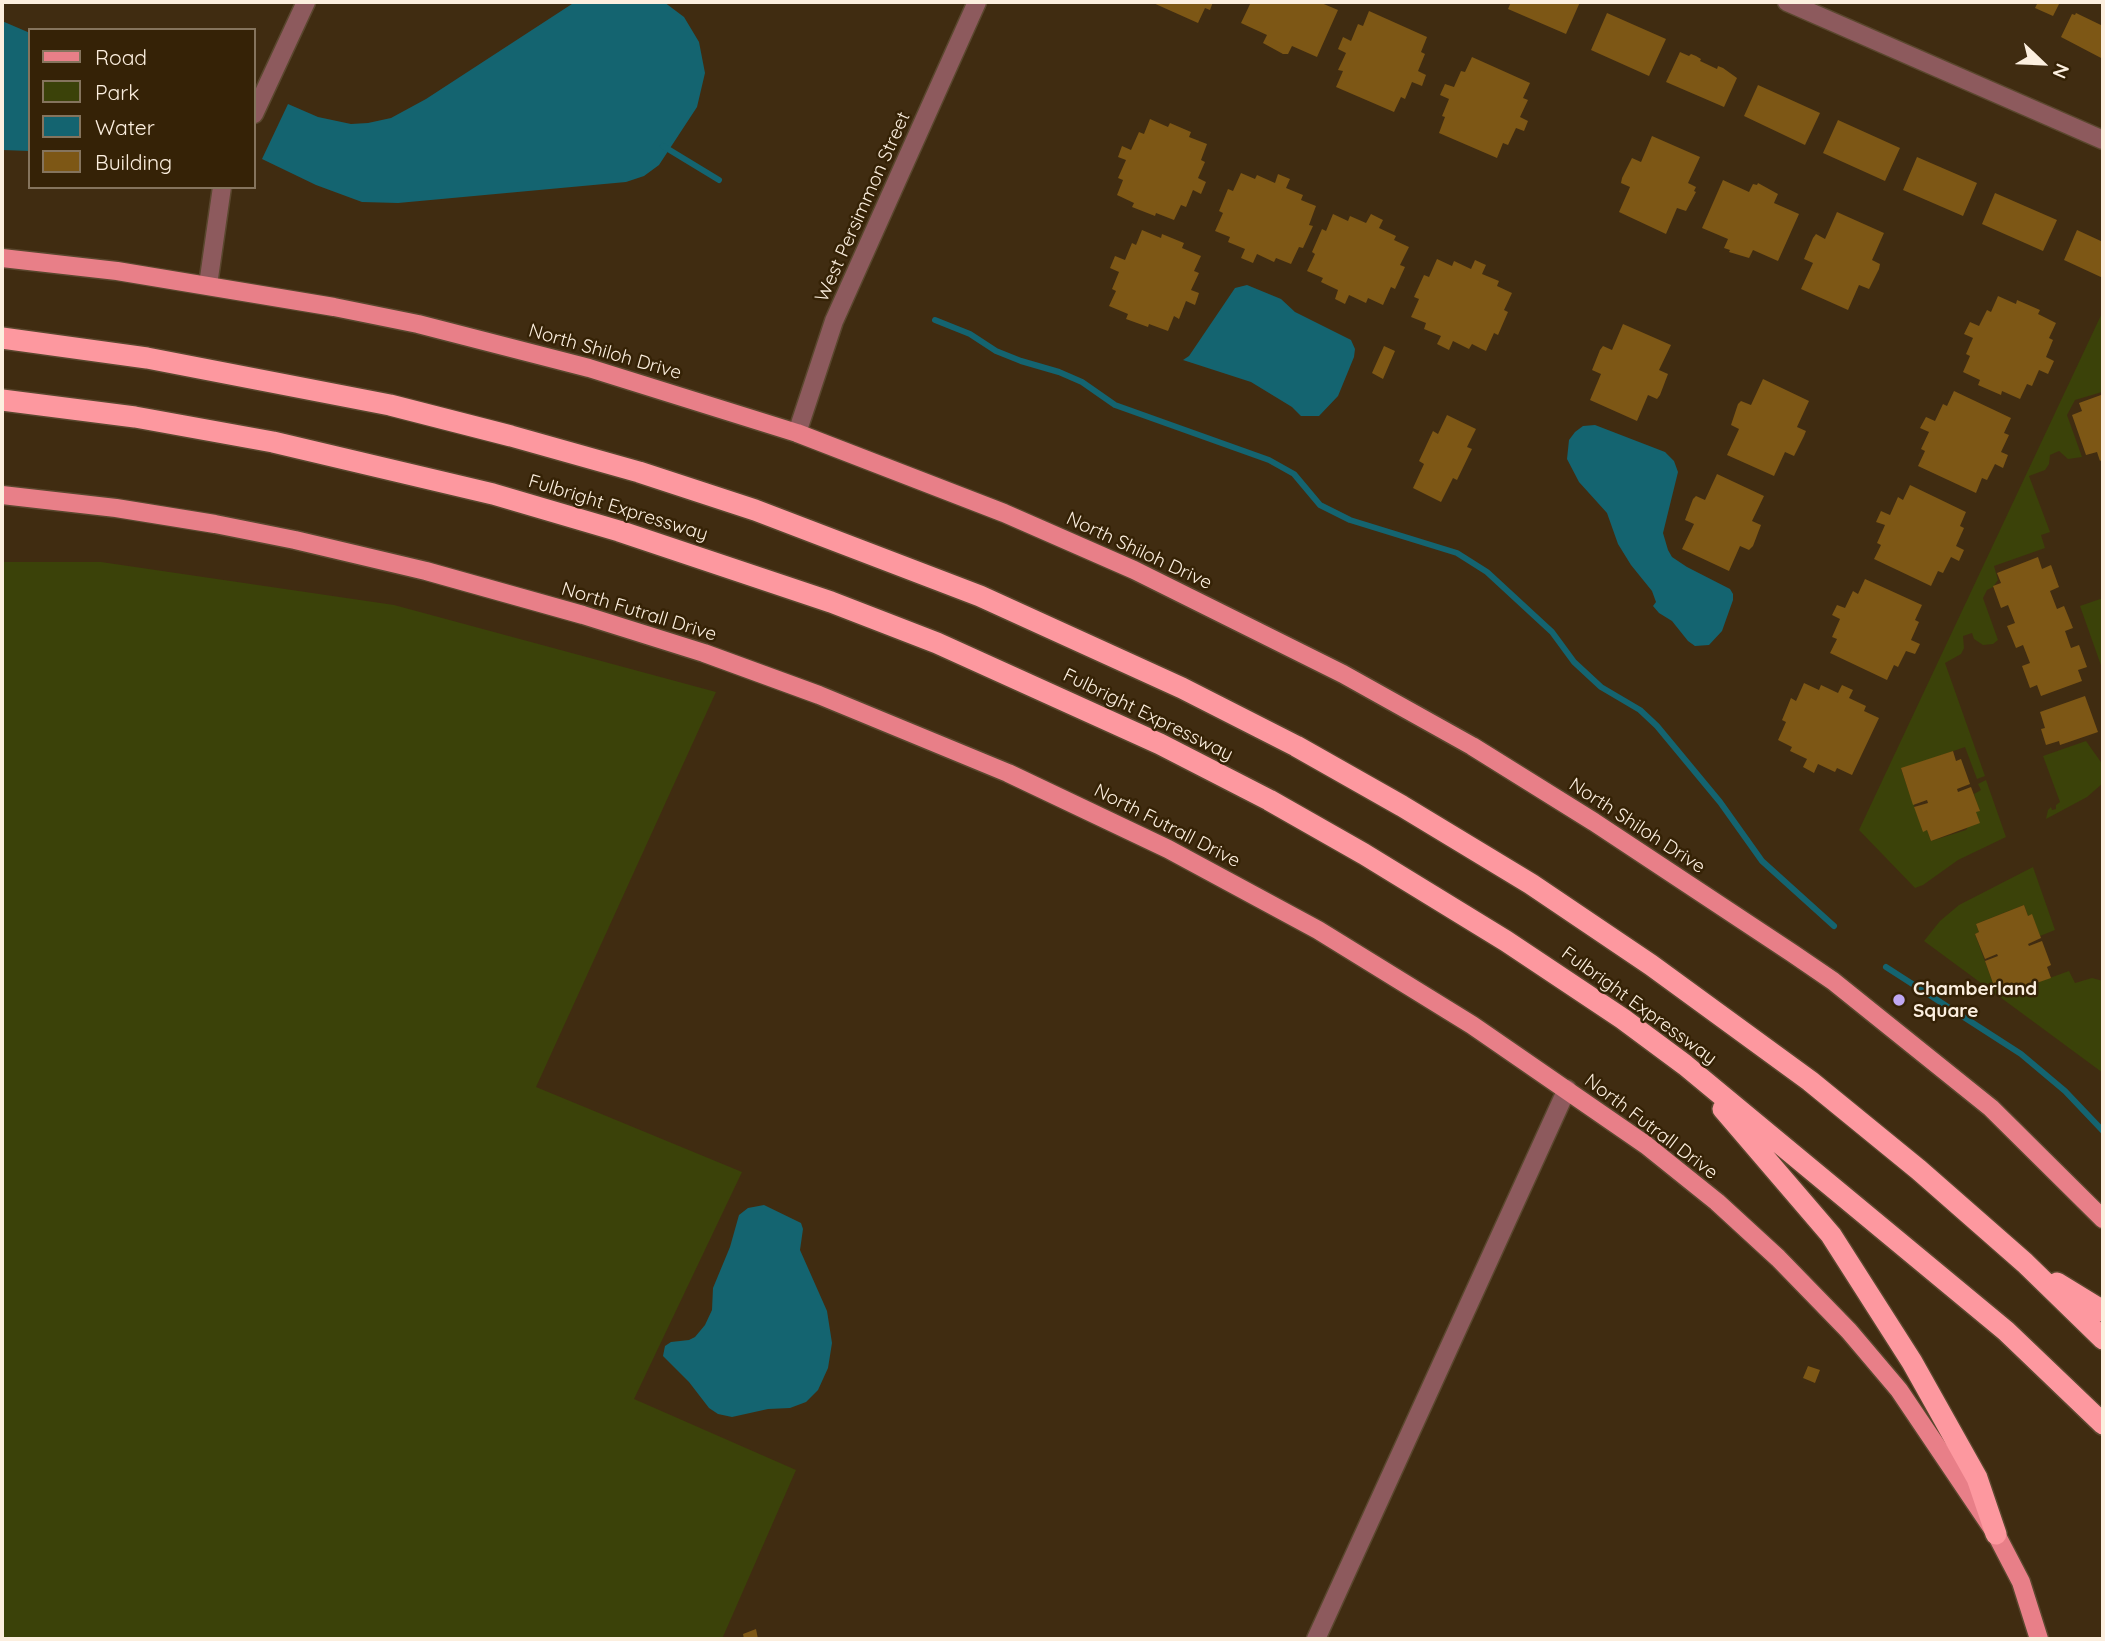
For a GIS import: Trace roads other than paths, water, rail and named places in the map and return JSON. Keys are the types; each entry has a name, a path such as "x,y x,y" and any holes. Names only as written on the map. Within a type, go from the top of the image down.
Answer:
{"highway":[{"name":"Fulbright Expressway","path":"2,338 146,358 390,405 639,472 768,515 980,596 1092,646 1296,746 1402,806 1531,884 1651,965 1810,1081 1919,1170 2025,1263 2103,1339"},
{"name":"Fulbright Expressway","path":"2,400 135,417 273,442 493,494 619,531 831,602 937,643 1160,744 1269,800 1364,854 1506,941 1623,1018 1685,1065 2006,1331 2103,1424"},
{"path":"1685,1065 1831,1235 1925,1385 1977,1478 1996,1534"},
{"path":"2025,1263 2103,1311"}],"main road":[{"name":"North Shiloh Drive","path":"2,258 208,285 418,324 589,368 797,433 1004,513 1134,570 1343,674 1472,746 1594,822 1833,981 1991,1108 2103,1219"},
{"name":"North Futrall Drive","path":"2,495 116,508 215,524 426,571 704,653 819,695 1007,773 1217,874 1318,930 1395,976 1567,1089 1646,1145 1717,1202 1778,1258 1849,1331 1899,1390 1996,1534 2021,1582 2039,1639"}],"street":[{"path":"256,110 306,2"},
{"name":"West Persimmon Street","path":"797,433 834,321 978,2"},
{"path":"1787,2 2103,140"},
{"path":"208,285 222,189"},
{"path":"1316,1639 1567,1089"}],"water":[{"path":"575,2 664,2 684,17 699,42 705,73 697,107 659,165 644,176 626,182 398,203 362,202 316,185 262,159 288,104 318,117 351,124 391,118 426,99"},
{"path":"2,21 28,32 28,151 2,150"},
{"path":"1247,285 1281,299 1295,312 1351,340 1355,349 1354,357 1338,396 1319,416 1301,416 1292,407 1251,382 1183,360 1189,356 1235,288"},
{"path":"1595,425 1665,452 1674,461 1678,472 1663,533 1668,550 1672,557 1730,589 1733,594 1722,631 1709,645 1695,646 1672,621 1653,606 1656,602 1652,591 1618,544 1607,513 1579,482 1567,459 1569,440 1575,432 1583,426"},
{"path":"764,1205 801,1223 803,1229 800,1250 827,1311 832,1343 828,1368 818,1390 806,1402 790,1408 768,1409 732,1417 718,1414 709,1408 689,1382 663,1356 665,1346 671,1342 695,1337 705,1325 712,1310 713,1288 730,1247 739,1215 748,1208"}],"waterway":[{"path":"663,146 719,180"},
{"path":"935,320 970,334 996,351 1082,382 1115,405 1269,460 1294,474 1320,505 1350,520 1457,553 1487,572 1552,632 1574,662 1601,687 1640,710 1657,726 1720,802 1762,861 1834,926"},
{"path":"1886,967 2021,1054 2065,1091 2103,1131"}],"place":[{"name":"Chamberland Square","path":"1899,1000"}]}
